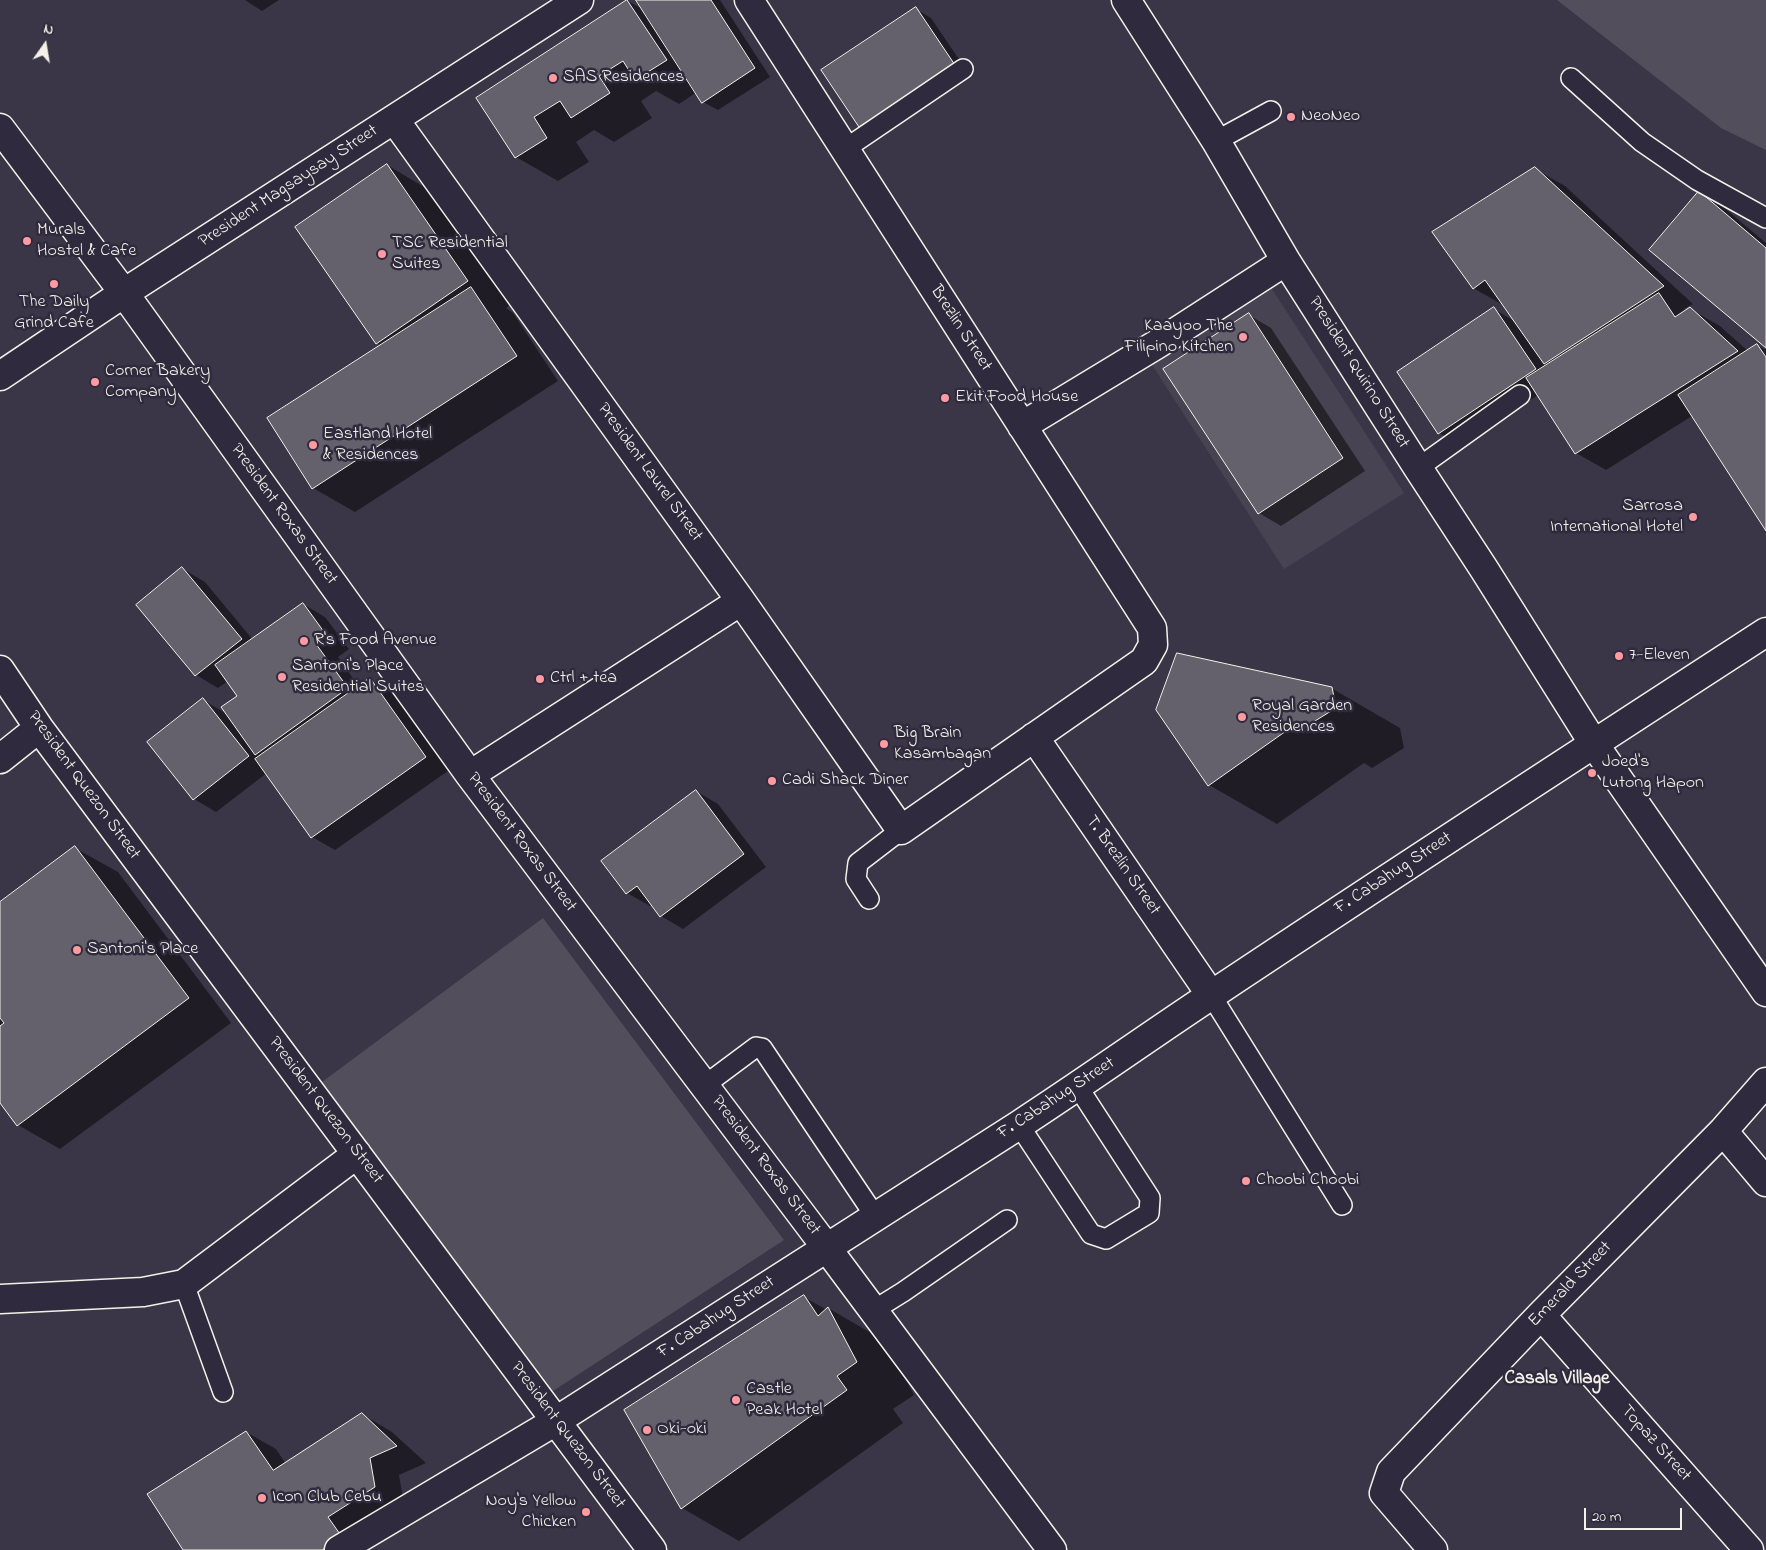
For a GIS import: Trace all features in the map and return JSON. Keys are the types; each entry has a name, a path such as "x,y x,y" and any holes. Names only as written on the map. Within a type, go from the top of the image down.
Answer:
{"street":[{"name":"President Magsaysay Street","path":"0,376 579,0"},
{"name":"Brezlin Street","path":"749,0 1152,628 1153,644 1144,661 1034,737"},
{"name":"President Quirino Street","path":"1126,0 1216,141 1286,261 1594,744 1766,992"},
{"name":"President Laurel Street","path":"394,119 742,601 901,830"},
{"name":"President Roxas Street","path":"0,128 124,294 470,775 874,1310 1052,1550"},
{"path":"1022,426 1286,261"},
{"path":"470,775 742,601"},
{"name":"F. Cabahug Street","path":"339,1550 556,1421 1019,1125 1078,1087 1211,995 1766,632"},
{"name":"President Quezon Street","path":"0,670 39,728 652,1550"},
{"path":"0,758 39,728"},
{"path":"901,830 1034,737"},
{"name":"T. Brezlin Street","path":"1034,737 1211,995"},
{"name":"Emerald Street","path":"1433,1550 1384,1493 1391,1472 1722,1131 1766,1082"},
{"path":"1722,1131 1766,1182"},
{"path":"0,1299 143,1292 184,1284 357,1154"},
{"name":"Topaz Street","path":"1541,1316 1749,1550"}],"lane":[{"path":"845,149 963,69"},
{"path":"1571,78 1642,142 1697,180 1766,218"},
{"path":"1216,141 1271,111"},
{"path":"1418,468 1520,395"},
{"path":"869,899 856,879 858,863 901,830"},
{"path":"1211,995 1342,1205"},
{"path":"705,1085 756,1047 762,1048 875,1216"},
{"path":"1019,1125 1091,1234 1106,1239 1149,1213 1150,1198 1078,1087"},
{"path":"874,1310 1007,1220"},
{"path":"184,1284 223,1392"}],"shaded area":[{"path":"1557,0 1766,0 1766,150 1721,128"},
{"path":"1272,289 1404,493 1284,569 1152,365"},
{"path":"543,918 784,1240 553,1391 322,1082"}],"building":[{"name":"SAS Residences","path":"627,0 667,60 635,80 623,61 599,76 610,93 571,118 560,101 534,117 547,138 515,158 476,98"},
{"path":"636,0 711,0 755,68 702,103"},
{"path":"916,7 955,65 859,127 821,70"},
{"name":"TSC Residential Suites","path":"387,164 468,281 376,344 295,227"},
{"path":"1535,167 1664,286 1544,364 1485,280 1473,289 1432,232"},
{"path":"1699,191 1766,248 1766,348 1649,250"},
{"name":"Eastland Hotel & Residences","path":"471,287 517,356 312,489 267,418"},
{"path":"1659,293 1675,317 1690,307 1738,351 1575,454 1526,378"},
{"path":"1494,307 1536,369 1438,434 1397,372"},
{"path":"1249,313 1343,458 1258,514 1163,369"},
{"path":"1757,344 1766,357 1766,531 1678,395"},
{"path":"182,567 242,639 195,676 136,605"},
{"name":"Santoni's Place Residential Suites","path":"303,603 327,636 316,644 348,688 255,755 221,707 237,696 215,665"},
{"name":"Royal Garden Residences","path":"1177,653 1332,687 1336,708 1302,729 1296,724 1208,786 1156,710"},
{"path":"370,678 426,757 311,838 255,759"},
{"path":"203,698 249,756 193,800 147,742"},
{"path":"696,790 744,854 660,917 637,886 626,894 601,861"},
{"name":"Santoni's Place","path":"75,846 189,998 17,1126 0,1103 0,1026 4,1023 0,1018 0,902"},
{"name":"Castle Peak Hotel","path":"804,1295 818,1316 828,1307 857,1362 837,1376 847,1390 681,1509 624,1410"},
{"path":"362,1413 397,1446 370,1458 375,1487 328,1517 342,1537 322,1550 183,1550 147,1494 246,1431 273,1470"}],"place":[{"name":"SAS Residences","path":"553,78"},
{"name":"NeoNeo","path":"1291,117"},
{"name":"Murals Hostel & Cafe","path":"27,241"},
{"name":"TSC Residential Suites","path":"382,254"},
{"name":"The Daily Grind Cafe","path":"54,284"},
{"name":"Kaayoo The Filipino Kitchen","path":"1243,337"},
{"name":"Corner Bakery Company","path":"95,382"},
{"name":"Ekit Food House","path":"945,398"},
{"name":"Eastland Hotel & Residences","path":"313,445"},
{"name":"Sarrosa International Hotel","path":"1693,517"},
{"name":"R's Food Avenue","path":"304,641"},
{"name":"7-Eleven","path":"1619,656"},
{"name":"Santoni's Place Residential Suites","path":"282,677"},
{"name":"Ctrl + tea","path":"540,679"},
{"name":"Royal Garden Residences","path":"1242,717"},
{"name":"Big Brain Kasambagan","path":"884,744"},
{"name":"Joed's Lutong Hapon","path":"1592,773"},
{"name":"Cadi Shack Diner","path":"772,781"},
{"name":"Santoni's Place","path":"77,950"},
{"name":"Choobi Choobi","path":"1246,1181"},
{"name":"Castle Peak Hotel","path":"736,1400"},
{"name":"Oki-oki","path":"647,1430"},
{"name":"Icon Club Cebu","path":"262,1498"},
{"name":"Noy's Yellow Chicken","path":"586,1512"}],"district":[{"name":"Casals Village","path":"1557,1380"}]}
